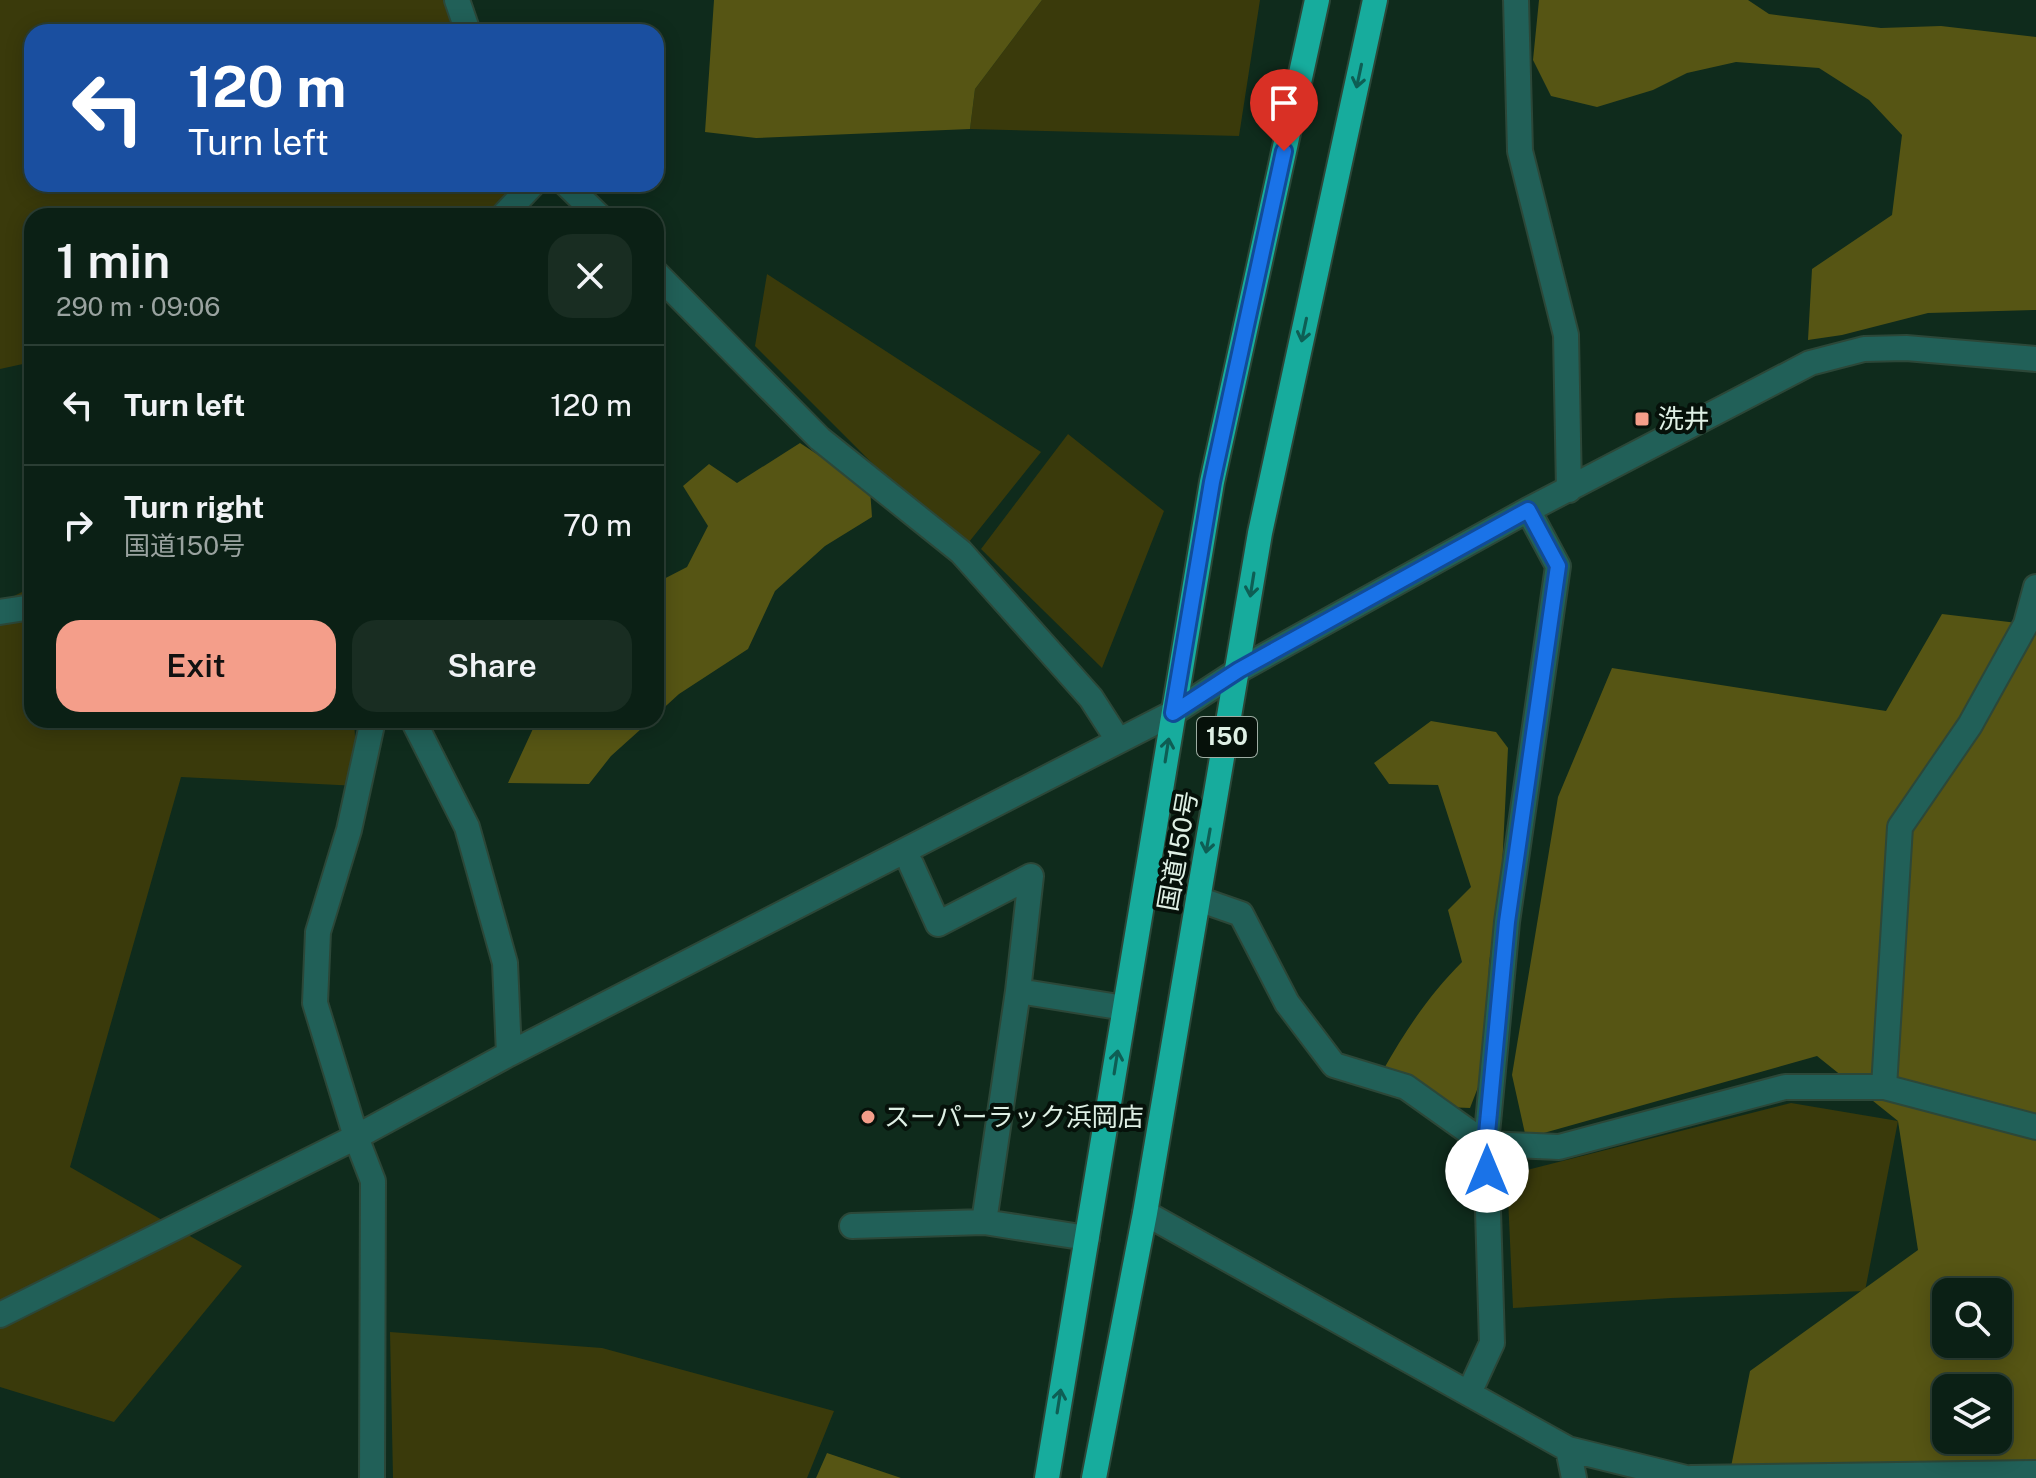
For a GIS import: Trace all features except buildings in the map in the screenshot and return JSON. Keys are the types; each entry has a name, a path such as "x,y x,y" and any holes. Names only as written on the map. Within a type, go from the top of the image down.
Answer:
{"highway":[{"name":"国道150号","path":"1047,1478 1212,482 1317,0"},
{"name":"国道150号","path":"1094,1478 1145,1213 1260,533 1375,0"}],"street":[{"path":"457,0 465,24"},
{"path":"1516,0 1520,151 1566,335 1569,490"},
{"path":"510,208 526,192"},
{"path":"574,192 591,208"},
{"path":"664,281 820,439 961,552 1091,698 1118,740"},
{"path":"0,1315 356,1137 509,1054 1173,713 1239,670 1528,510 1810,363 1864,349 1906,348 2036,359"},
{"path":"1469,1393 1492,1343 1486,1144 1507,922 1558,566 1528,510"},
{"path":"1884,1087 1900,827 1970,725 2026,624 2036,587"},
{"path":"0,612 24,608"},
{"path":"371,728 349,830 318,932 315,1003 356,1137 373,1181 372,1478"},
{"path":"417,728 467,827 505,963 509,1054"},
{"path":"911,864 938,924 1031,876 1018,991 984,1222"},
{"path":"1198,899 1241,914 1287,1003 1334,1065 1406,1087 1486,1144 1559,1147 1785,1087 1884,1087 2036,1127"},
{"path":"1018,991 1125,1008"},
{"path":"1145,1213 1568,1449 1688,1478 2036,1473"},
{"path":"852,1226 984,1222 1087,1238"},
{"path":"1568,1449 1574,1478"}],"shaded area":[{"path":"0,0 465,0 474,24 24,24 24,192 525,192 509,208 24,208 24,364 0,369"},
{"path":"714,0 1042,0 975,89 970,129 756,138 705,132"},
{"path":"1042,0 1260,0 1239,136 970,129 975,89"},
{"path":"1539,0 1748,0 1769,14 1881,28 1941,26 2036,37 2036,310 1928,313 1842,335 1808,340 1812,269 1892,215 1902,135 1869,100 1819,68 1736,62 1687,73 1653,90 1597,107 1551,96 1533,60"},
{"path":"767,274 1041,452 961,552 755,346"},
{"path":"1068,434 1164,511 1102,668 981,549"},
{"path":"800,443 870,489 872,517 825,546 775,591 748,649 679,694 664,708 664,579 687,567 708,526 683,486 709,464 737,483"},
{"path":"24,591 24,728 354,728 358,786 181,777 70,1167 242,1266 114,1422 0,1387 0,603"},
{"path":"1942,614 2026,624 2036,622 2036,1478 1729,1477 1750,1371 1918,1250 1898,1121 1817,1056 1526,1138 1512,1075 1558,797 1612,668 1886,711"},
{"path":"1431,721 1496,732 1508,748 1502,869 1489,964 1487,1034 1482,1077 1470,1108 1446,1107 1382,1072 1418,1014 1462,962 1448,910 1471,887 1438,785 1389,784 1374,763"},
{"path":"533,728 642,728 611,756 589,784 508,783"},
{"path":"1791,1103 1898,1121 1865,1291 1513,1308 1507,1175"},
{"path":"390,1332 602,1348 834,1411 807,1478 393,1478"},
{"path":"827,1453 901,1478 816,1478"}],"place":[{"name":"洗井","path":"1642,419"},
{"name":"スーパーラック浜岡店","path":"868,1117"}],"route":[{"path":"1284,151 1212,482 1173,713 1239,670 1528,510 1558,566 1507,922 1486,1144 1487,1171"}]}
